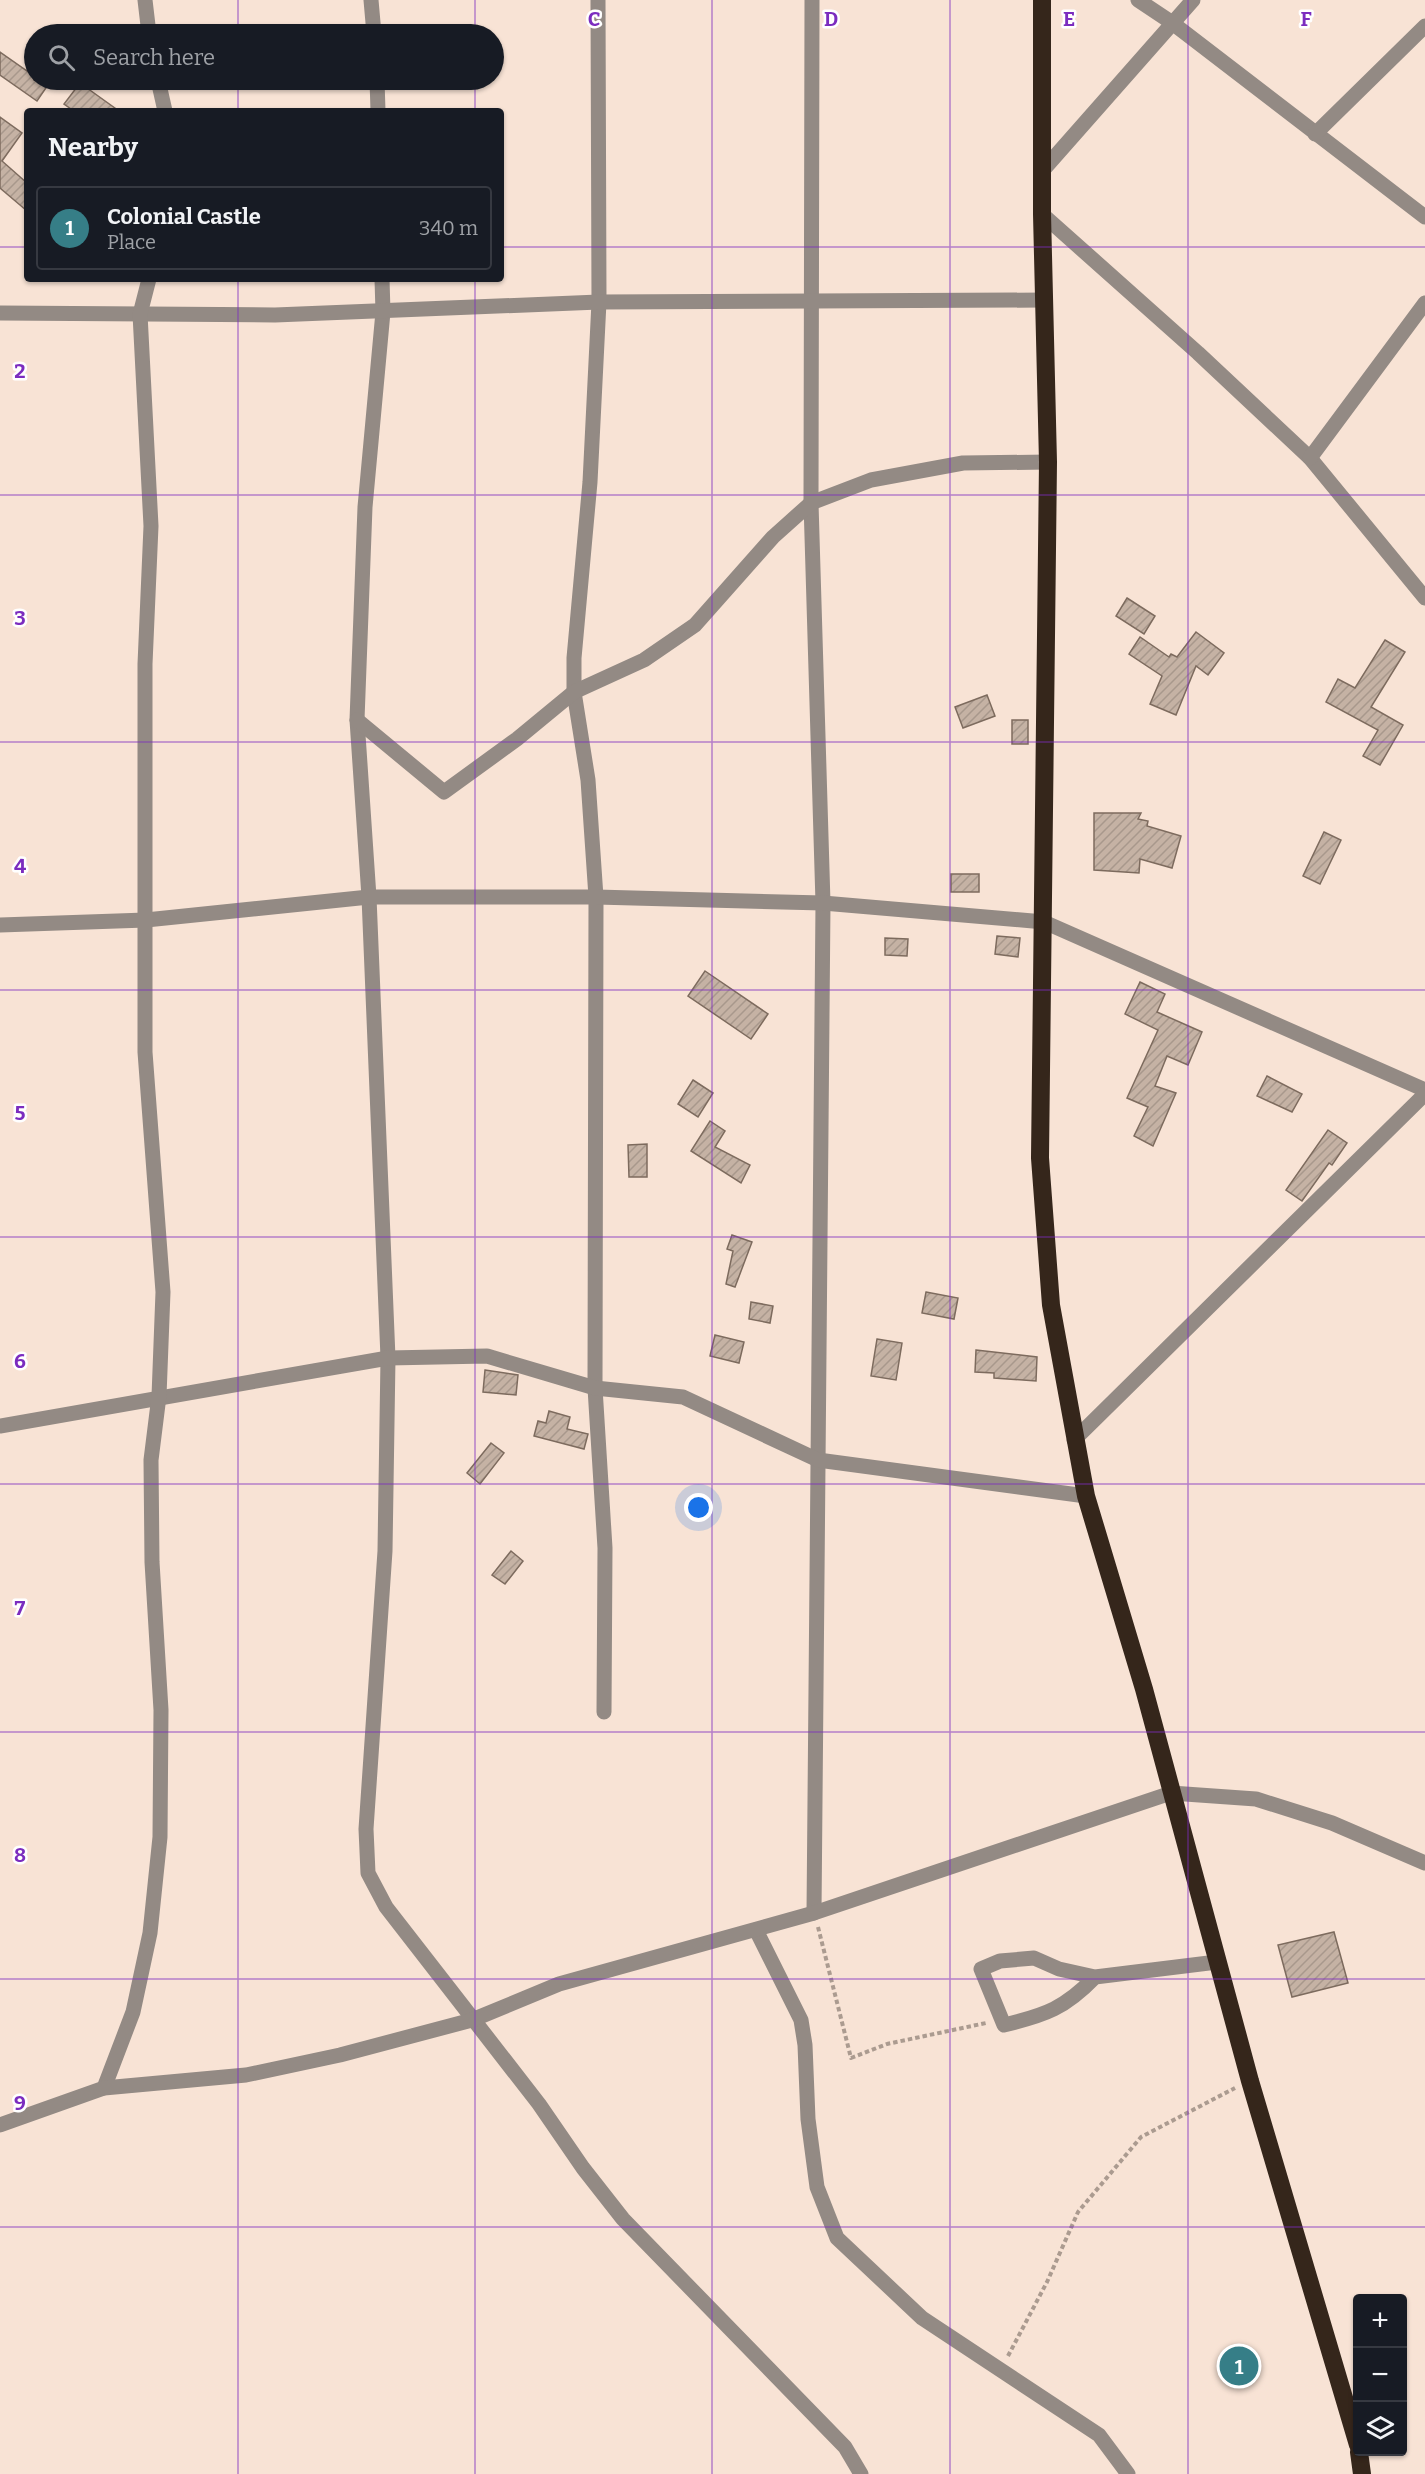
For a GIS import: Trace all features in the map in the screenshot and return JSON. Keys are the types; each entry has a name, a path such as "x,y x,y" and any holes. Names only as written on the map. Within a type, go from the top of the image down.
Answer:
{"highway":[{"path":"1042,0 1044,169 1042,214 1048,462 1040,1158 1051,1305 1086,1496 1144,1689 1250,2081 1353,2428"},
{"path":"1360,2456 1362,2474"}],"street":[{"path":"145,0 148,24"},
{"path":"371,0 373,24"},
{"path":"598,0 599,302 586,554 574,658 574,692 588,780 596,897 595,1388 605,1548 604,1712"},
{"path":"812,0 811,503 823,903 814,1912"},
{"path":"1138,0 1171,22 1425,218"},
{"path":"1044,169 1192,0"},
{"path":"1315,134 1425,26"},
{"path":"160,90 164,108"},
{"path":"377,90 378,108"},
{"path":"1042,214 1198,352 1310,458 1425,598"},
{"path":"104,2088 133,2012 150,1933 160,1837 161,1710 152,1562 151,1472 159,1396 163,1292 145,1052 145,664 151,526 140,314 148,282"},
{"path":"382,282 383,312 365,507 357,720 369,897 388,1358 384,1551 366,1829 368,1872 387,1907 539,2104 583,2168 623,2219 845,2447 861,2474"},
{"path":"0,313 275,315 599,302 811,303 1045,300"},
{"path":"1310,458 1425,303"},
{"path":"357,720 444,792 517,739 574,692 644,660 695,625 773,537 811,503 871,480 963,464 1048,462"},
{"path":"0,925 146,920 369,897 596,897 823,903 1044,922 1425,1092 1074,1440"},
{"path":"0,1426 159,1396 388,1358 487,1356 595,1388 683,1397 818,1460 1086,1496"},
{"path":"0,2125 104,2088 246,2074 340,2055 472,2020 559,1984 814,1912 1171,1792 1256,1799 1332,1823 1425,1863"},
{"path":"756,1930 801,2020 805,2045 808,2120 817,2187 837,2238 922,2318 1098,2435 1128,2474"},
{"path":"1095,1977 1073,2000 1038,2017 1004,2025 981,1969 1000,1961 1034,1958 1059,1969 1095,1977 1217,1962"}],"path":[{"path":"814,1912 851,2058 887,2044 981,2023 1004,2025"},
{"path":"1000,2370 1047,2282 1078,2212 1141,2137 1250,2081"}],"building":[{"path":"0,52 24,69 24,90 45,90 37,101 0,75"},
{"path":"75,90 90,90 115,108 70,108 64,104"},
{"path":"0,117 22,133 2,161 24,180 24,208 0,188"},
{"path":"1127,598 1155,616 1144,634 1116,616"},
{"path":"1196,632 1224,653 1208,675 1196,666 1176,715 1150,704 1162,676 1129,654 1140,637 1169,657 1171,654 1177,657"},
{"path":"1385,640 1405,652 1371,707 1403,725 1380,765 1363,756 1378,730 1326,702 1338,679 1355,688"},
{"path":"987,695 995,716 963,728 955,707"},
{"path":"1012,720 1028,720 1028,744 1012,744"},
{"path":"1094,813 1141,813 1138,819 1148,821 1147,826 1181,836 1172,868 1140,859 1139,873 1094,870"},
{"path":"1324,832 1341,840 1320,884 1303,876"},
{"path":"951,874 979,874 979,892 951,892"},
{"path":"997,936 1020,938 1018,957 995,954"},
{"path":"885,938 908,939 907,956 885,955"},
{"path":"705,971 768,1014 751,1039 688,996"},
{"path":"1140,982 1165,994 1157,1012 1202,1032 1188,1065 1167,1056 1155,1086 1176,1093 1153,1146 1134,1136 1148,1107 1127,1098 1158,1030 1125,1014"},
{"path":"1267,1076 1302,1094 1292,1112 1257,1096"},
{"path":"693,1080 713,1093 698,1117 678,1104"},
{"path":"710,1121 725,1131 715,1147 750,1165 741,1183 691,1151"},
{"path":"1328,1130 1347,1143 1332,1165 1329,1163 1302,1201 1286,1190"},
{"path":"647,1144 647,1177 629,1177 628,1145"},
{"path":"732,1235 752,1242 735,1287 726,1284 733,1251 727,1249"},
{"path":"926,1292 958,1298 954,1319 922,1313"},
{"path":"751,1302 773,1306 770,1323 749,1319"},
{"path":"715,1335 744,1342 739,1363 710,1356"},
{"path":"877,1339 902,1343 896,1380 871,1376"},
{"path":"976,1350 1037,1357 1036,1381 994,1378 994,1373 975,1372"},
{"path":"485,1370 518,1375 516,1395 483,1392"},
{"path":"549,1411 570,1417 567,1429 588,1434 584,1449 534,1436 538,1421 546,1423"},
{"path":"491,1443 504,1453 480,1484 467,1473"},
{"path":"511,1551 523,1561 505,1584 492,1575"},
{"path":"1334,1932 1348,1983 1292,1997 1278,1945"}],"place":[{"name":"Colonial Castle","path":"1239,2366"}]}
